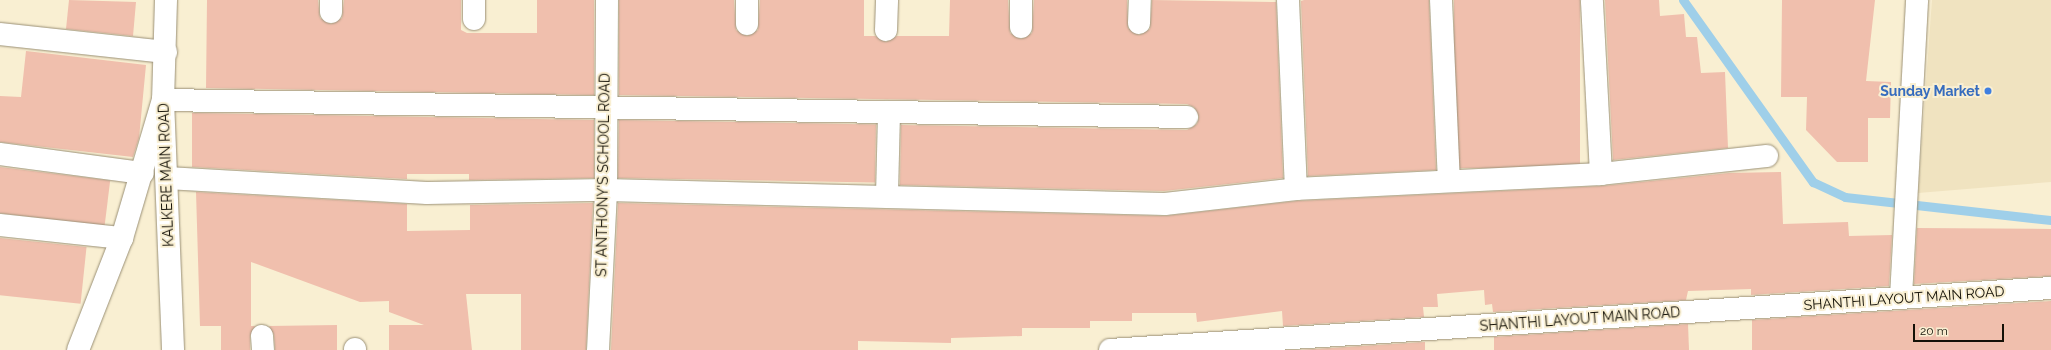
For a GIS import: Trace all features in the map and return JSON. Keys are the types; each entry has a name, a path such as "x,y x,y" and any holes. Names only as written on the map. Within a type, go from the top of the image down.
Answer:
{"street":[{"name":"KALKERE MAIN ROAD","path":"166,0 166,52 163,100 173,350"},
{"name":"ST ANTHONY'S SCHOOL ROAD","path":"598,350 606,190 604,106 607,0"},
{"path":"747,0 747,24"},
{"path":"886,0 886,30"},
{"path":"1021,0 1021,27"},
{"path":"1139,23 1140,0"},
{"path":"1288,0 1296,189"},
{"path":"1441,0 1449,181"},
{"path":"1592,0 1601,174"},
{"path":"1901,298 1917,0"},
{"path":"0,34 166,52"},
{"path":"78,350 122,238 143,173 163,100 604,106 1187,117"},
{"path":"887,195 889,112"},
{"path":"0,154 143,173"},
{"path":"167,178 428,193 606,190 887,195 1165,204 1296,189 1601,174 1767,156"},
{"path":"0,225 122,238"},
{"name":"SHANTHI LAYOUT MAIN ROAD","path":"1110,350 1173,348 2051,288"}],"shaded area":[{"name":"Sunday Market","path":"1932,0 2051,0 2051,182 1918,193"}],"building":[{"path":"69,0 136,2 133,36 66,29"},
{"path":"207,0 318,0 320,18 331,24 342,18 344,0 461,0 461,30 467,33 537,33 537,0 594,0 594,95 206,88"},
{"path":"619,0 734,0 736,30 747,36 758,30 760,0 864,0 864,36 875,36 886,42 897,36 949,36 950,0 1008,0 1010,33 1021,39 1032,33 1034,0 1127,0 1128,28 1139,35 1150,29 1152,0 1276,2 1283,178 1164,191 900,185 901,125 1187,130 1197,124 1199,117 1194,107 1187,104 619,95"},
{"path":"1429,0 1436,170 1308,176 1301,1"},
{"path":"1454,0 1580,0 1580,168 1454,168"},
{"path":"1605,0 1659,0 1660,16 1684,14 1686,37 1697,37 1701,73 1725,72 1728,148 1613,160"},
{"path":"1782,0 1875,0 1866,81 1891,82 1890,118 1868,118 1868,162 1837,162 1806,130 1807,97 1781,97"},
{"path":"26,51 146,65 139,138 133,157 0,142 0,96 21,97"},
{"path":"192,113 594,120 594,178 469,180 469,174 407,174 407,179 192,167"},
{"path":"619,120 876,124 875,182 618,178"},
{"path":"0,167 110,181 105,226 0,213"},
{"path":"1781,172 1783,224 1848,222 1849,236 1892,235 1889,286 1751,295 1751,289 1688,291 1686,300 1493,312 1492,304 1485,305 1484,290 1437,294 1438,307 1423,307 1424,317 1283,326 1282,311 1197,322 1196,313 1132,313 1132,321 1090,321 1090,328 1022,328 1022,336 951,338 951,343 858,341 858,350 611,350 618,203 1165,216 1297,201 1602,186 1729,173"},
{"path":"196,192 407,204 407,231 470,230 470,205 593,203 586,350 521,350 521,294 466,294 472,350 389,350 389,325 424,325 389,312 389,301 360,302 251,262 251,326 255,326 250,336 250,350 221,350 221,326 200,326"},
{"path":"1917,228 2051,229 2051,276 1914,284"},
{"path":"0,238 87,247 81,304 0,295"},
{"path":"2051,301 2051,350 1752,350 1752,320"},
{"path":"1688,324 1689,350 1494,350 1494,337"},
{"path":"337,325 337,350 275,350 274,335 269,326"},
{"path":"1425,342 1425,350 1300,350"}],"waterway":[{"path":"1683,0 1813,182 1845,197 2051,220"}],"place":[{"name":"Sunday Market","path":"1988,91"}]}
